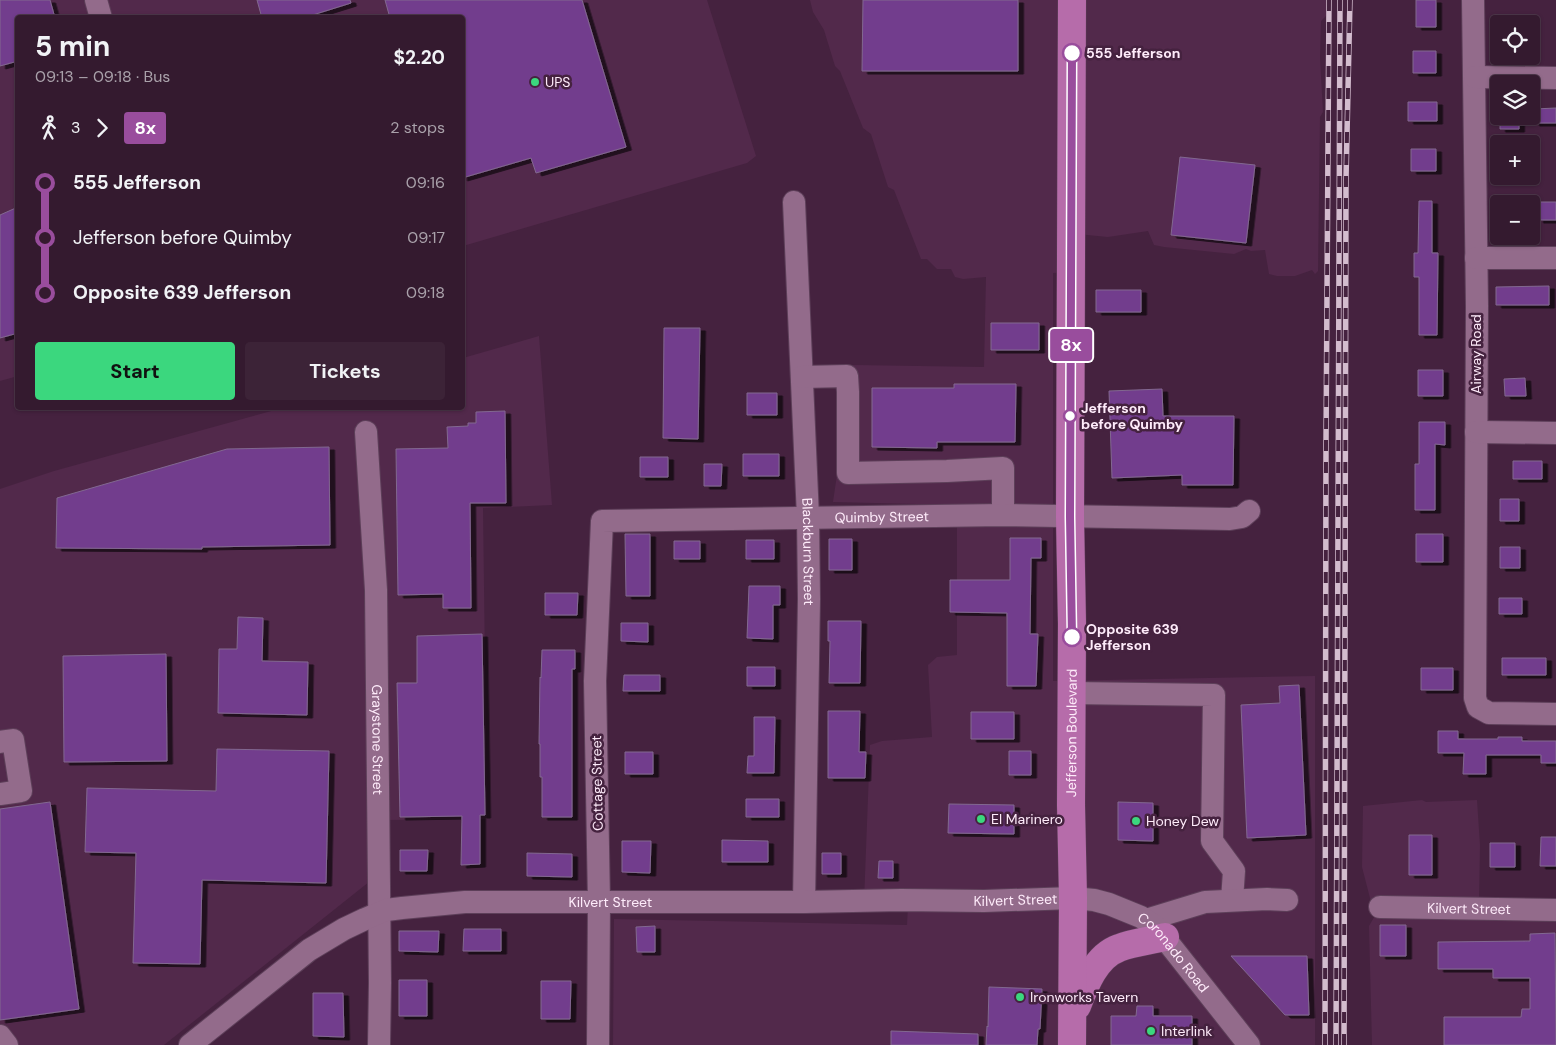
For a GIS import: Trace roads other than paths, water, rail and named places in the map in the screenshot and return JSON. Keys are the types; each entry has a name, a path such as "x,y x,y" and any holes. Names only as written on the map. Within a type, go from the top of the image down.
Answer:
{"main road":[{"name":"Jefferson Boulevard","path":"1072,0 1070,517 1072,624 1072,1045"},
{"path":"1072,1017 1086,982 1098,963 1117,948 1155,928"}],"street":[{"path":"96,0 100,15"},
{"name":"Airway Road","path":"1473,0 1476,258 1475,698 1478,707 1489,712 1556,714"},
{"path":"1475,77 1556,78"},
{"name":"Blackburn Street","path":"794,202 808,517 809,599 804,902"},
{"path":"1476,258 1556,258"},
{"path":"802,377 846,376 848,392 848,473 1003,468 1003,515"},
{"name":"Graystone Street","path":"366,432 376,590 379,1045"},
{"path":"1476,432 1556,433"},
{"name":"Quimby Street","path":"602,522 1003,515 1230,519 1242,517 1248,511"},
{"name":"Cottage Street","path":"598,1045 599,902 595,681 602,522"},
{"path":"1072,692 1214,695 1212,841 1234,871 1232,900"},
{"path":"0,742 13,740 21,791 0,794"},
{"name":"Kilvert Street","path":"190,1045 309,950 344,929 386,910 465,902 984,901 1072,898"},
{"name":"Coronado Road","path":"1072,898 1094,900 1109,904 1128,911 1155,928 1249,1045"},
{"path":"1155,928 1205,902 1266,899 1287,900"},
{"name":"Kilvert Street","path":"1380,907 1556,910"},
{"path":"0,1036 7,1045"}],"railway":[{"path":"1325,1045 1329,0"},
{"path":"1336,1045 1340,0"},
{"path":"1344,1045 1346,179 1350,0"}],"place":[{"name":"555 Jefferson","path":"1072,53"},
{"name":"UPS","path":"535,82"},
{"name":"Jefferson before Quimby","path":"1070,416"},
{"name":"Opposite 639 Jefferson","path":"1072,637"},
{"name":"El Marinero","path":"981,819"},
{"name":"Honey Dew","path":"1136,821"},
{"name":"Ironworks Tavern","path":"1020,997"},
{"name":"Interlink","path":"1151,1031"}]}
